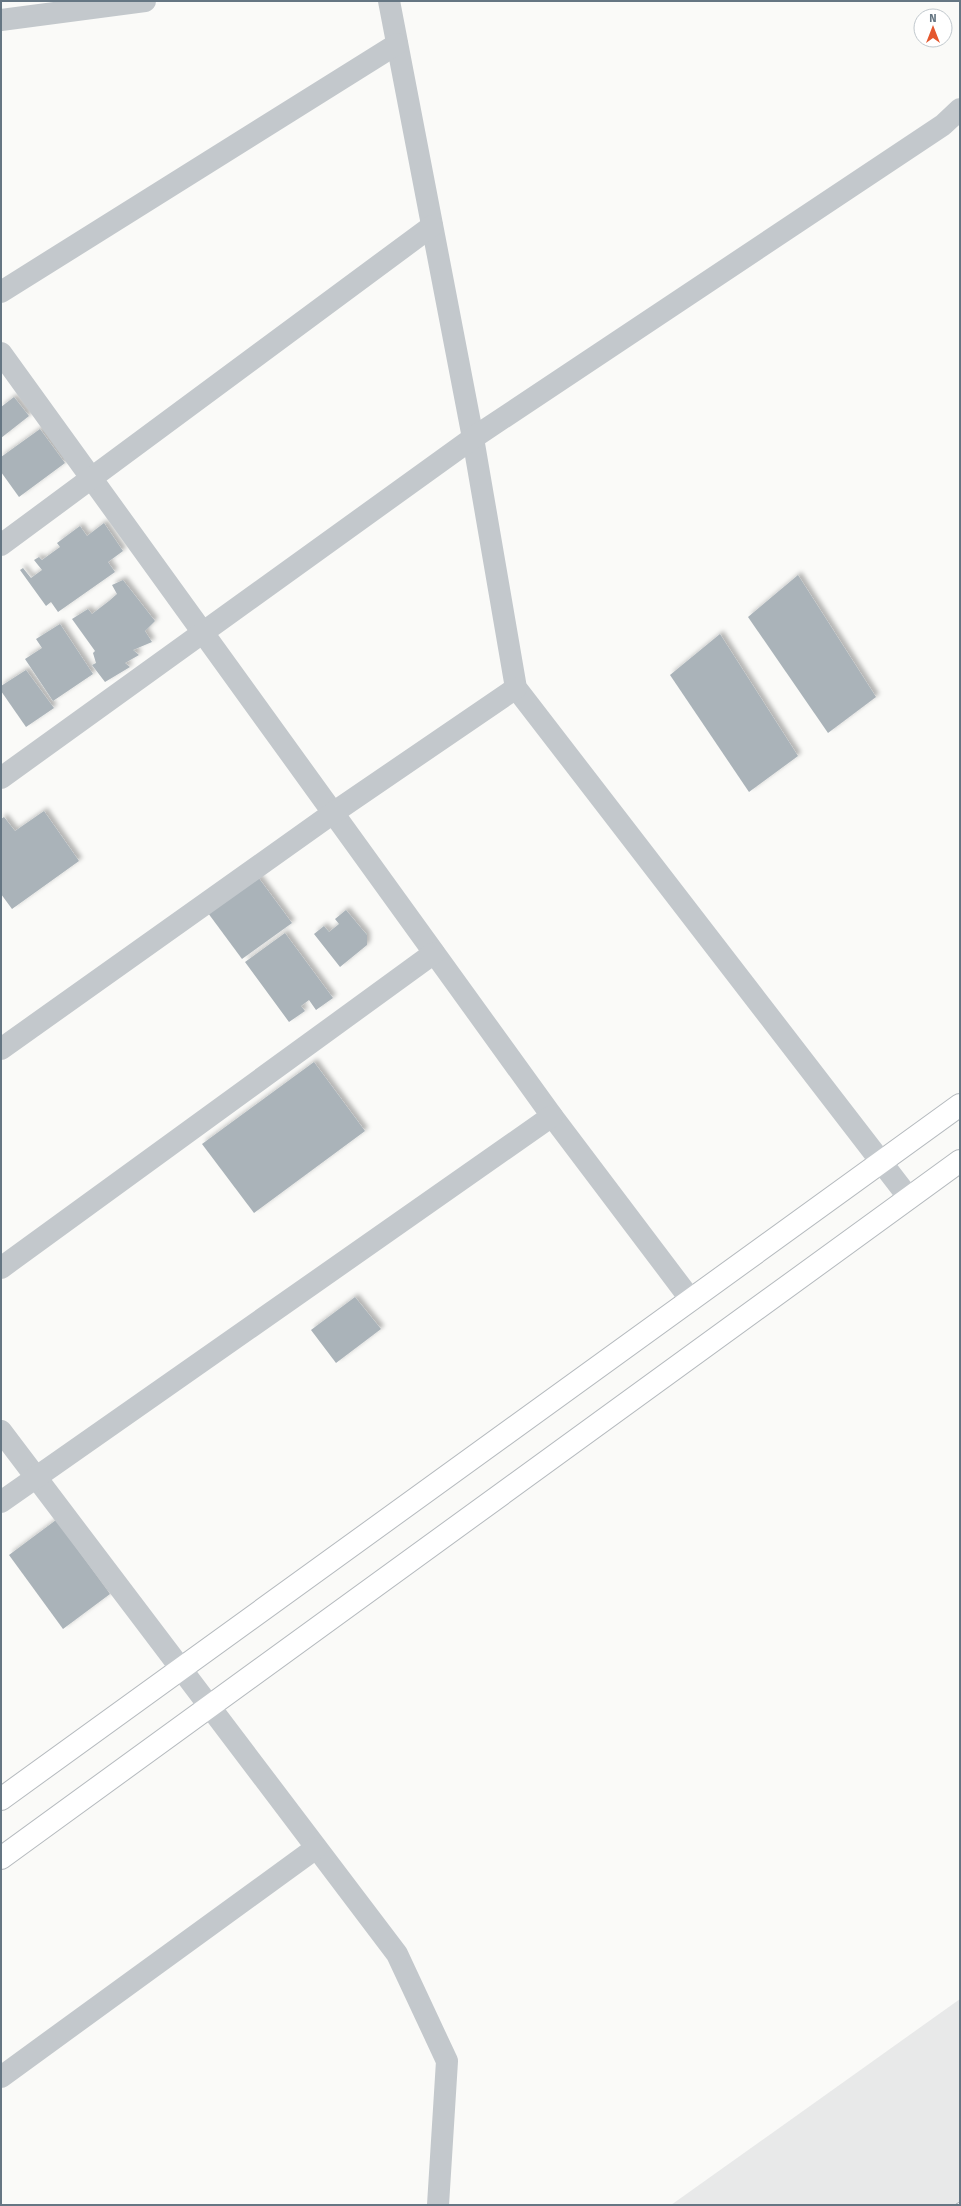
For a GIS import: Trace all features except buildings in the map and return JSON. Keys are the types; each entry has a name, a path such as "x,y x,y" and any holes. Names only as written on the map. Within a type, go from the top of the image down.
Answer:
{"main road":[{"path":"1,1799 960,1105"},
{"path":"1,1858 210,1708 960,1162"}],"street":[{"path":"1,20 145,1"},
{"path":"389,1 473,438 516,688 909,1198"},
{"path":"1,292 397,44"},
{"path":"1,778 473,438 930,134 960,109"},
{"path":"1,545 432,226"},
{"path":"1,353 552,1116 691,1300"},
{"path":"1,1049 333,814 516,688"},
{"path":"1,1268 434,953"},
{"path":"1,1502 552,1116"},
{"path":"1,1431 397,1954 447,2061 438,2205"},
{"path":"1,2077 316,1848"}],"shaded area":[{"path":"960,1999 960,2205 671,2205"}]}
